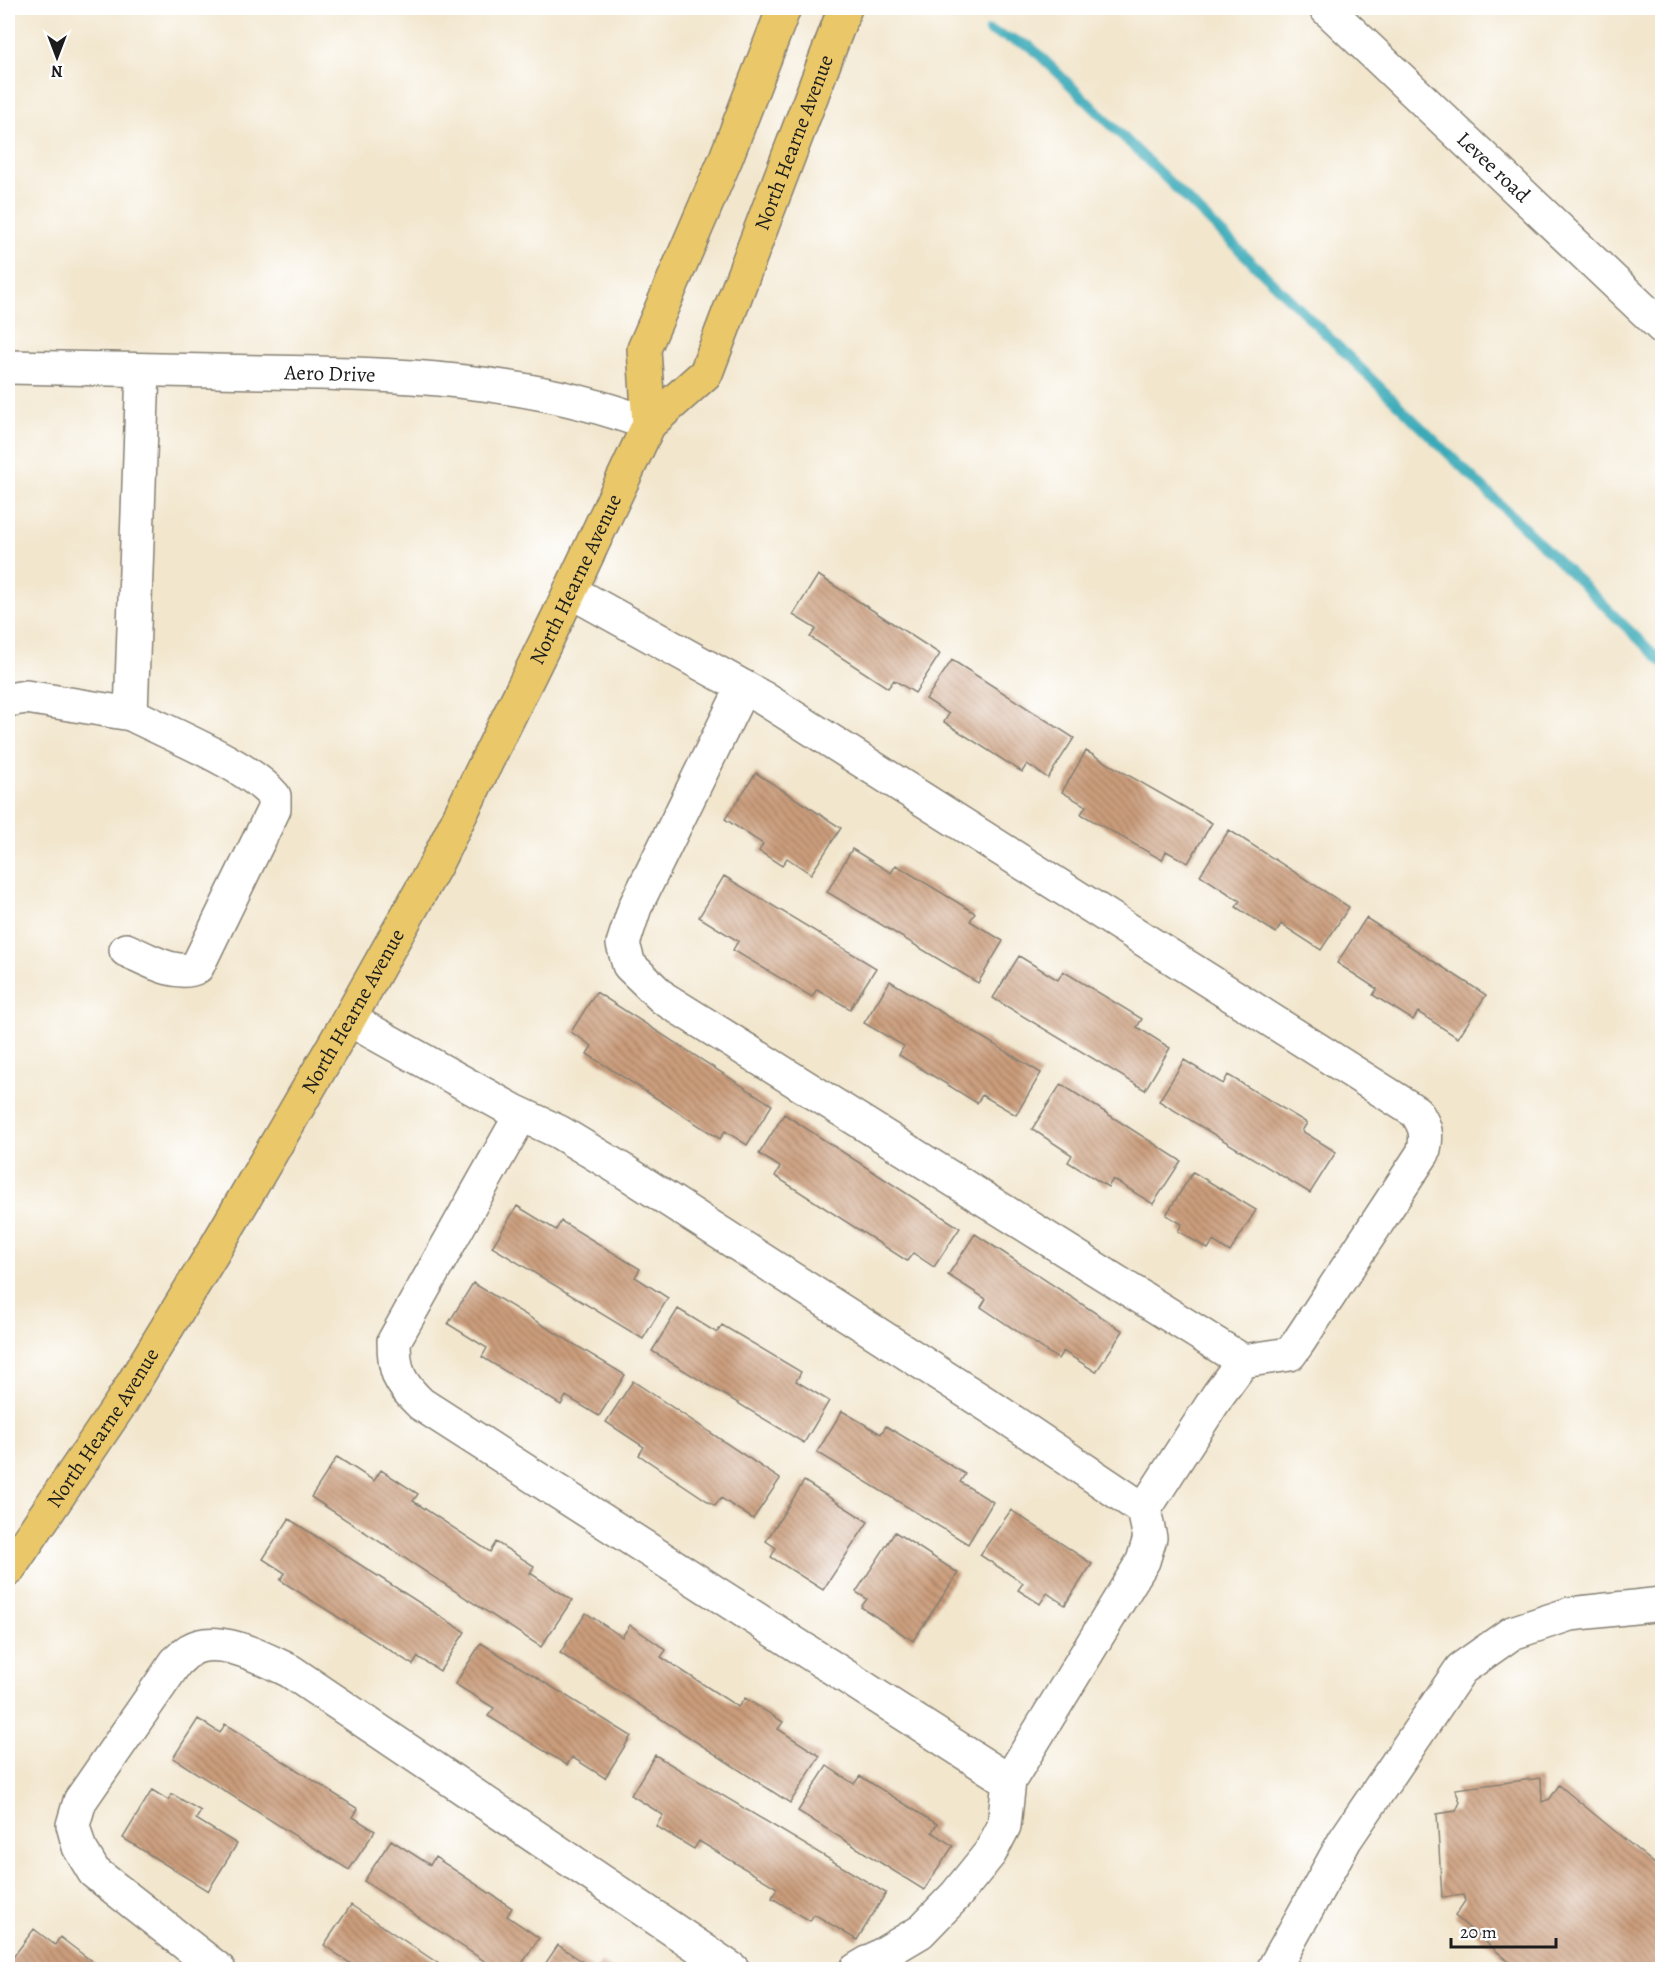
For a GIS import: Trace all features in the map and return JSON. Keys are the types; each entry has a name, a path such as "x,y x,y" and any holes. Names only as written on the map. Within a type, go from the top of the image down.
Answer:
{"main road":[{"name":"North Hearne Avenue","path":"649,424 644,349 726,158 784,8"},
{"name":"North Hearne Avenue","path":"8,1570 127,1393 212,1254 435,866 649,424 706,373 845,8"}],"street":[{"name":"Levee road","path":"1326,8 1662,327"},
{"name":"Aero Drive","path":"8,367 363,374 430,379 567,397 610,409 649,424"},
{"path":"131,714 143,370"},
{"path":"570,591 743,687 1416,1112 1425,1127 1426,1140 1422,1153 1290,1354 1243,1361 663,998 629,965 623,944 635,907 743,687"},
{"path":"8,700 26,697 131,714 241,770 265,785 274,796 274,809 197,967 189,972 179,971 126,950"},
{"path":"349,1019 521,1115 559,1132 627,1173 994,1409 1144,1509 1150,1538 1143,1561 1009,1781 1004,1826 990,1853 956,1896 920,1932 856,1970"},
{"path":"521,1115 394,1341 394,1364 403,1387 421,1404 1009,1781"},
{"path":"1144,1509 1243,1361"},
{"path":"1273,1970 1345,1840 1461,1669 1512,1632 1570,1614 1662,1604"},
{"path":"219,1970 94,1872 79,1847 73,1825 80,1801 176,1662 192,1648 216,1645 241,1648 290,1671 733,1970"}],"building":[{"path":"818,575 940,654 915,693 894,680 888,688 810,637 816,629 793,615"},
{"path":"952,660 1074,738 1048,778 1027,764 1022,772 944,722 949,714 926,699"},
{"path":"1086,751 1212,823 1188,863 1166,851 1162,860 1081,814 1086,806 1062,792"},
{"path":"756,773 841,828 811,874 787,858 782,866 759,851 763,844 725,819"},
{"path":"1229,830 1349,907 1321,950 1281,924 1276,933 1236,907 1240,901 1200,875"},
{"path":"852,849 891,873 896,865 975,913 970,921 1003,941 978,983 827,892"},
{"path":"724,876 876,968 850,1009 817,989 812,997 733,950 738,941 699,917"},
{"path":"1366,918 1486,995 1458,1038 1418,1012 1413,1020 1373,995 1377,989 1337,963"},
{"path":"1019,956 1058,980 1063,971 1142,1019 1137,1027 1170,1048 1145,1090 993,998"},
{"path":"890,981 1041,1073 1016,1115 982,1095 977,1103 899,1055 904,1046 864,1023"},
{"path":"596,992 772,1105 747,1145 725,1131 720,1139 587,1054 592,1046 571,1032"},
{"path":"1184,1060 1223,1084 1228,1075 1307,1123 1302,1131 1336,1152 1310,1193 1159,1101"},
{"path":"1061,1084 1181,1161 1153,1204 1113,1179 1108,1187 1068,1162 1072,1155 1032,1129"},
{"path":"784,1114 960,1228 934,1267 913,1253 907,1261 775,1176 780,1167 759,1154"},
{"path":"1193,1172 1256,1210 1230,1252 1213,1241 1208,1249 1178,1231 1182,1224 1166,1215"},
{"path":"517,1206 556,1230 561,1221 640,1269 635,1277 668,1298 643,1339 492,1247"},
{"path":"975,1234 1123,1331 1096,1372 1063,1351 1058,1359 981,1307 986,1299 948,1275"},
{"path":"473,1283 625,1375 599,1416 566,1396 561,1405 482,1357 487,1348 448,1324"},
{"path":"678,1309 717,1333 722,1325 801,1372 796,1381 829,1401 804,1443 652,1351"},
{"path":"633,1381 780,1479 753,1519 721,1498 715,1506 639,1455 644,1447 606,1422"},
{"path":"842,1411 881,1434 886,1426 965,1474 960,1482 993,1502 968,1544 817,1452"},
{"path":"337,1457 374,1481 381,1470 418,1494 413,1501 490,1552 496,1542 534,1566 530,1573 572,1600 541,1647 311,1497"},
{"path":"804,1481 868,1522 823,1590 771,1557 776,1548 766,1541"},
{"path":"1011,1510 1092,1564 1065,1605 1047,1593 1040,1604 1018,1590 1023,1583 980,1555"},
{"path":"289,1519 465,1632 440,1671 418,1657 413,1665 280,1580 285,1573 263,1559"},
{"path":"895,1532 958,1573 913,1641 861,1607 867,1599 856,1592"},
{"path":"586,1613 622,1637 630,1625 666,1650 661,1657 738,1707 745,1698 783,1722 778,1729 820,1756 790,1803 560,1653"},
{"path":"481,1643 631,1736 605,1778 572,1757 567,1765 488,1716 494,1708 455,1684"},
{"path":"198,1719 220,1733 225,1724 358,1809 353,1817 375,1831 349,1870 173,1758"},
{"path":"655,1755 886,1893 857,1940 814,1914 810,1921 772,1898 777,1888 699,1841 694,1849 656,1826 663,1815 631,1795"},
{"path":"827,1766 854,1784 860,1776 937,1824 932,1832 953,1846 924,1890 798,1811"},
{"path":"1541,1778 1542,1802 1550,1799 1559,1785 1662,1870 1662,1970 1519,1970 1455,1916 1465,1901 1463,1895 1442,1898 1437,1814 1456,1811 1460,1802 1455,1789"},
{"path":"152,1790 168,1800 172,1794 201,1811 196,1819 237,1844 208,1891 123,1838"},
{"path":"391,1840 430,1865 435,1857 512,1908 507,1916 539,1938 518,1970 498,1970 364,1881"},
{"path":"351,1905 448,1970 360,1970 324,1945"},
{"path":"34,1929 55,1945 60,1937 103,1970 10,1970 8,1964"},
{"path":"558,1945 595,1970 541,1970"},
{"path":"601,1962 613,1970 596,1970"}],"waterway":[{"path":"989,31 1030,46 1662,662"}]}
